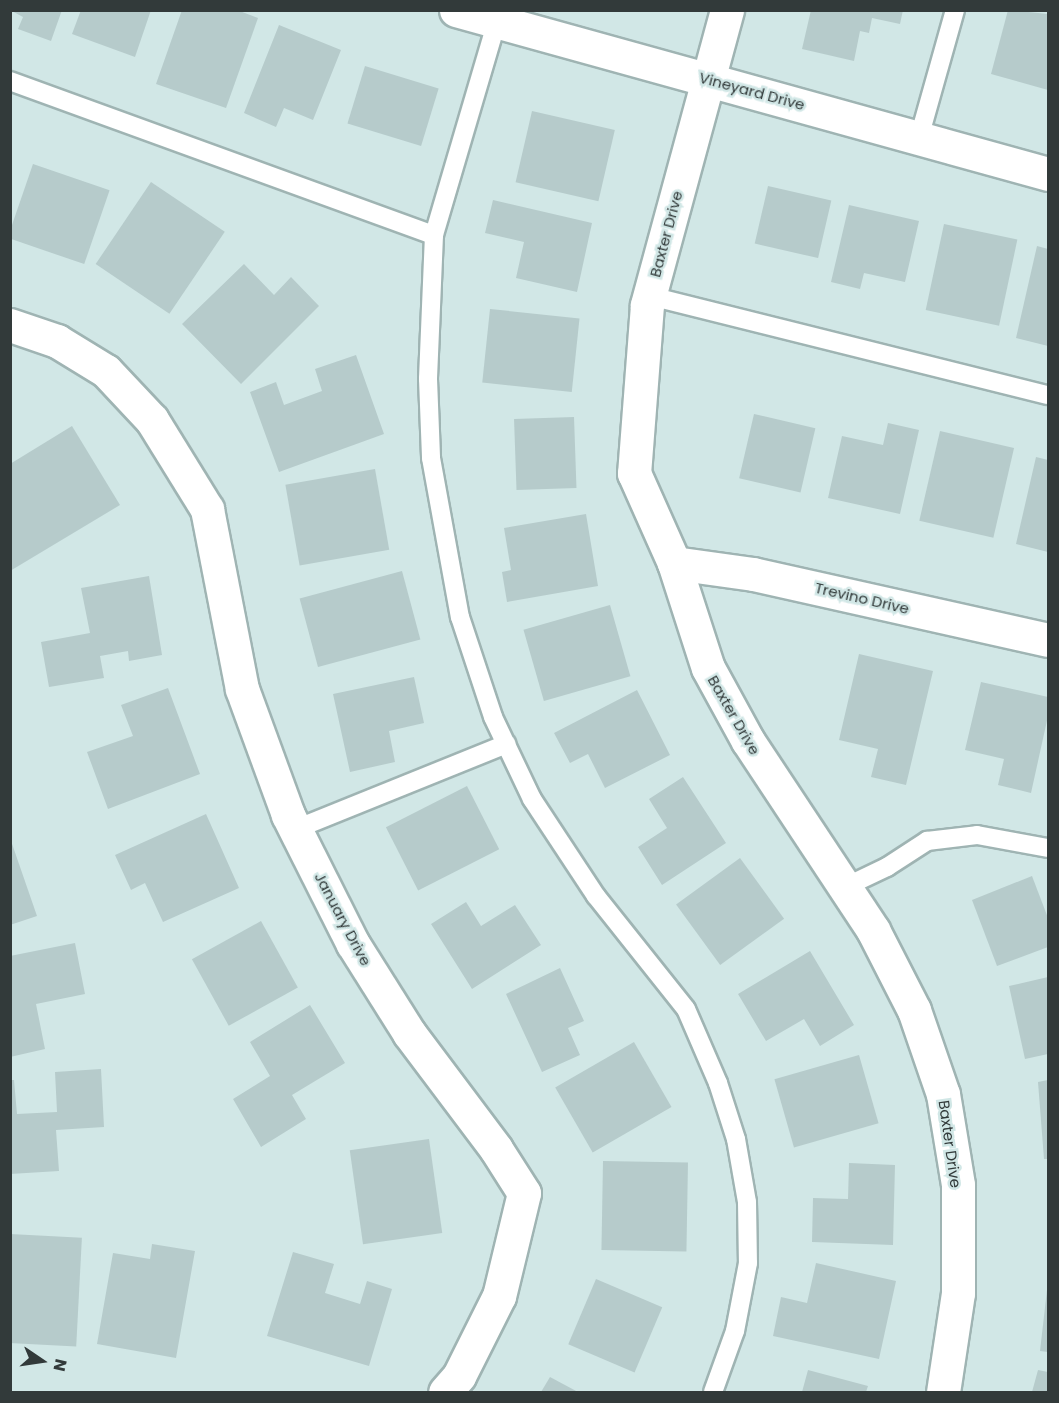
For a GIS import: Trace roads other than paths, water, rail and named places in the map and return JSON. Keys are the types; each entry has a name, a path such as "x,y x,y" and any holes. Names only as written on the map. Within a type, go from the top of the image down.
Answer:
{"street":[{"name":"Vineyard Drive","path":"456,10 497,17 708,79 1048,174"},
{"name":"Baxter Drive","path":"728,10 650,296 634,473 674,563 708,668 748,741 843,888 873,930 914,1010 943,1094 958,1197 958,1293 943,1392"},
{"name":"January Drive","path":"10,325 57,341 106,371 152,420 207,509 242,689 296,830 353,944 408,1033 496,1149 524,1193 499,1296 459,1376 444,1392"},
{"name":"Trevino Drive","path":"674,563 753,574 1048,640"}],"lane":[{"path":"919,138 955,10"},
{"path":"497,17 435,235 428,379 431,458 459,617 493,717 532,799 596,896 686,1009 726,1106 747,1202 748,1263 735,1331 713,1392"},
{"path":"10,81 435,235"},
{"path":"650,296 1048,395"},
{"path":"296,830 506,744"},
{"path":"843,888 887,867 927,841 977,835 1048,848"}]}
